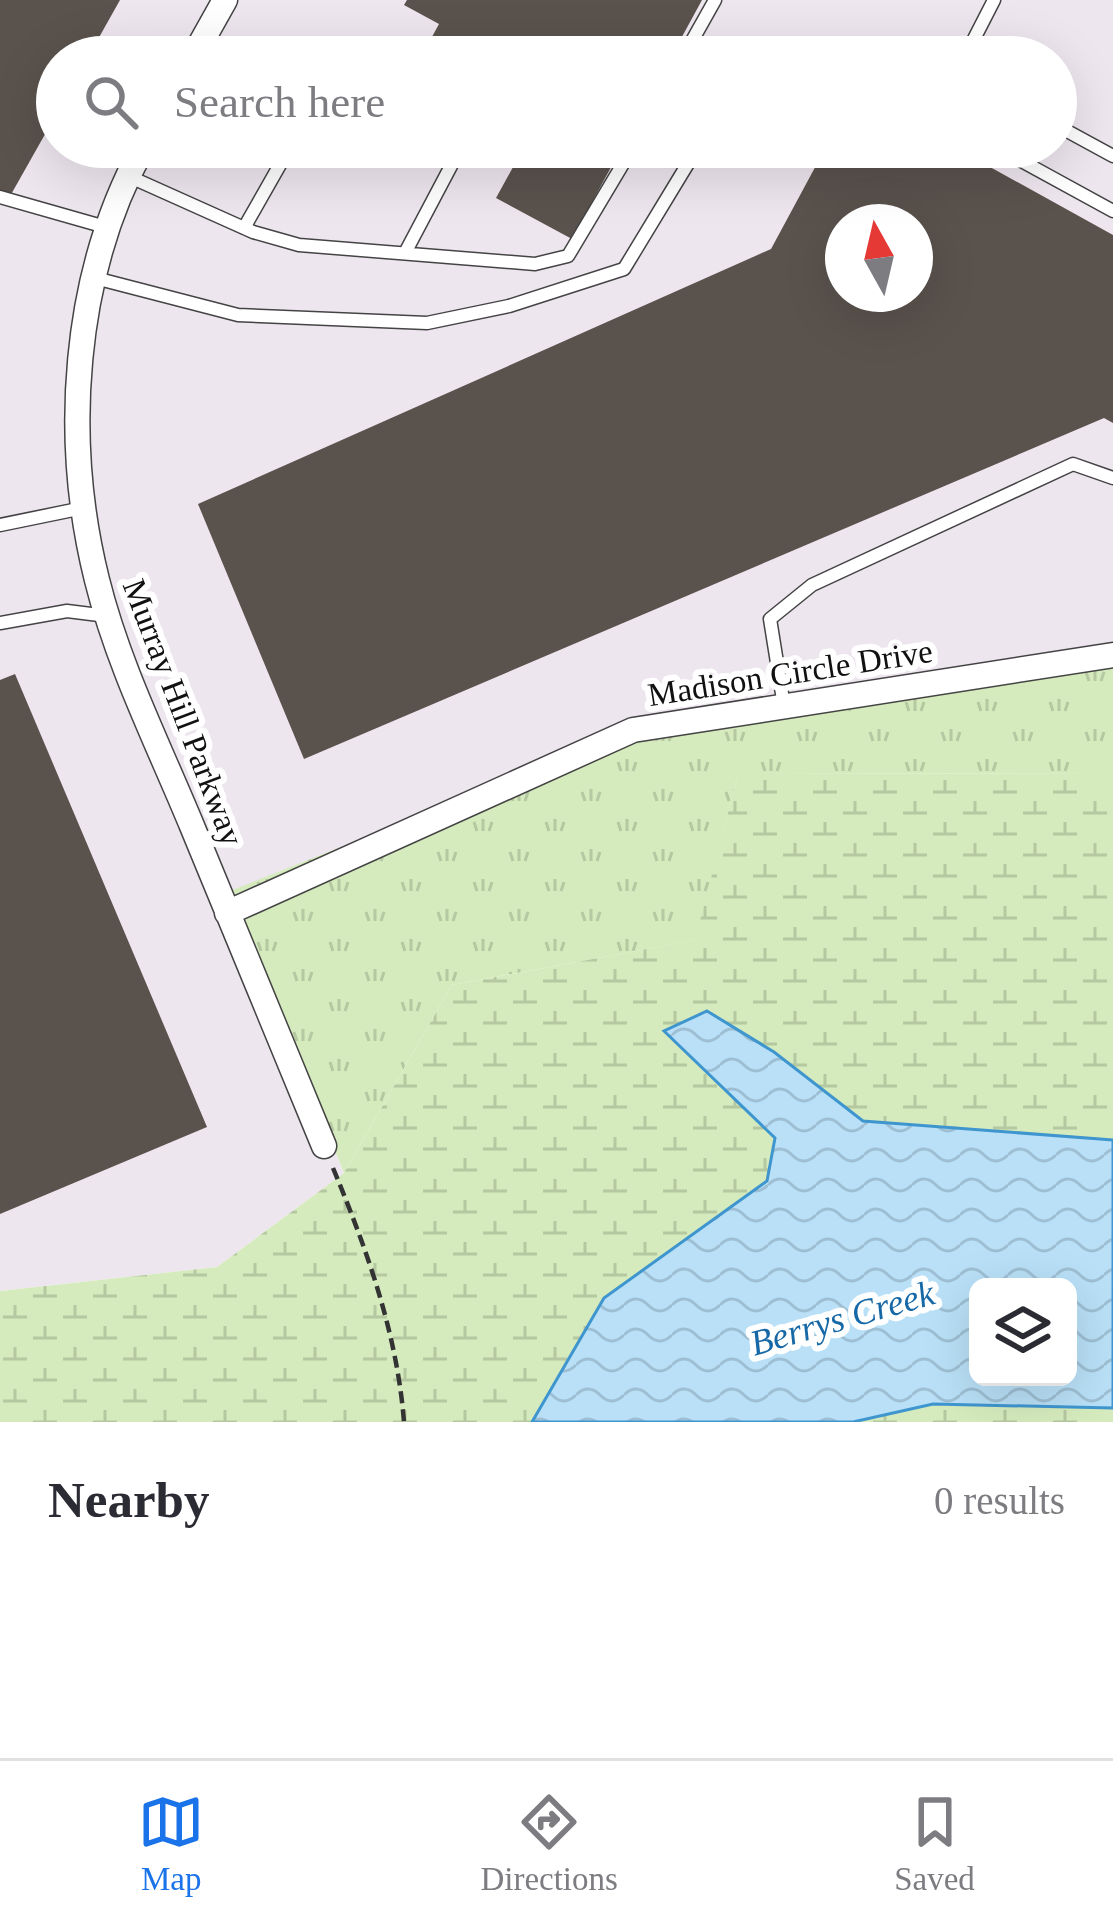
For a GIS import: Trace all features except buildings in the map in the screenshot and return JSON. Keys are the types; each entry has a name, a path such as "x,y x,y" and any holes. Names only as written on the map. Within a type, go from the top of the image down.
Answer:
{"street":[{"path":"205,36 225,0"},
{"name":"Murray Hill Parkway","path":"131,168 95,278 84,334 78,399 83,508 108,616 324,1146"},
{"name":"Madison Circle Drive","path":"227,913 633,730 1113,655"}],"lane":[{"path":"695,36 715,0"},
{"path":"976,36 994,0"},
{"path":"1077,136 1113,156"},
{"path":"244,228 278,168"},
{"path":"406,253 450,168"},
{"path":"127,176 244,228 299,245 535,264 568,256 620,168"},
{"path":"95,278 238,315 428,323 509,306 624,269 685,168"},
{"path":"1034,168 1113,211"},
{"path":"0,197 110,228"},
{"path":"784,706 770,619 812,585 1073,464 1113,478"},
{"path":"0,525 83,508"},
{"path":"0,622 68,611 108,616"}],"path":[{"path":"324,1146 383,1303 404,1422"}],"shaded area":[{"path":"0,0 1113,0 1113,659 230,892 344,1173 217,1267 0,1291"}],"green space":[{"path":"1113,659 1113,773 738,774 696,940 452,985 344,1173 230,891 680,712"},
{"path":"1113,773 1113,1140 863,1121 774,1052 708,1011 664,1032 775,1138 767,1182 604,1298 532,1422 0,1422 0,1291 217,1267 344,1173 452,985 695,940 738,774"},
{"path":"933,1404 1113,1408 1113,1422 853,1422"}],"water":[{"name":"Berrys Creek","path":"707,1011 774,1052 863,1121 1113,1140 1113,1408 933,1404 853,1422 532,1422 604,1298 767,1181 775,1138 664,1031"}]}
